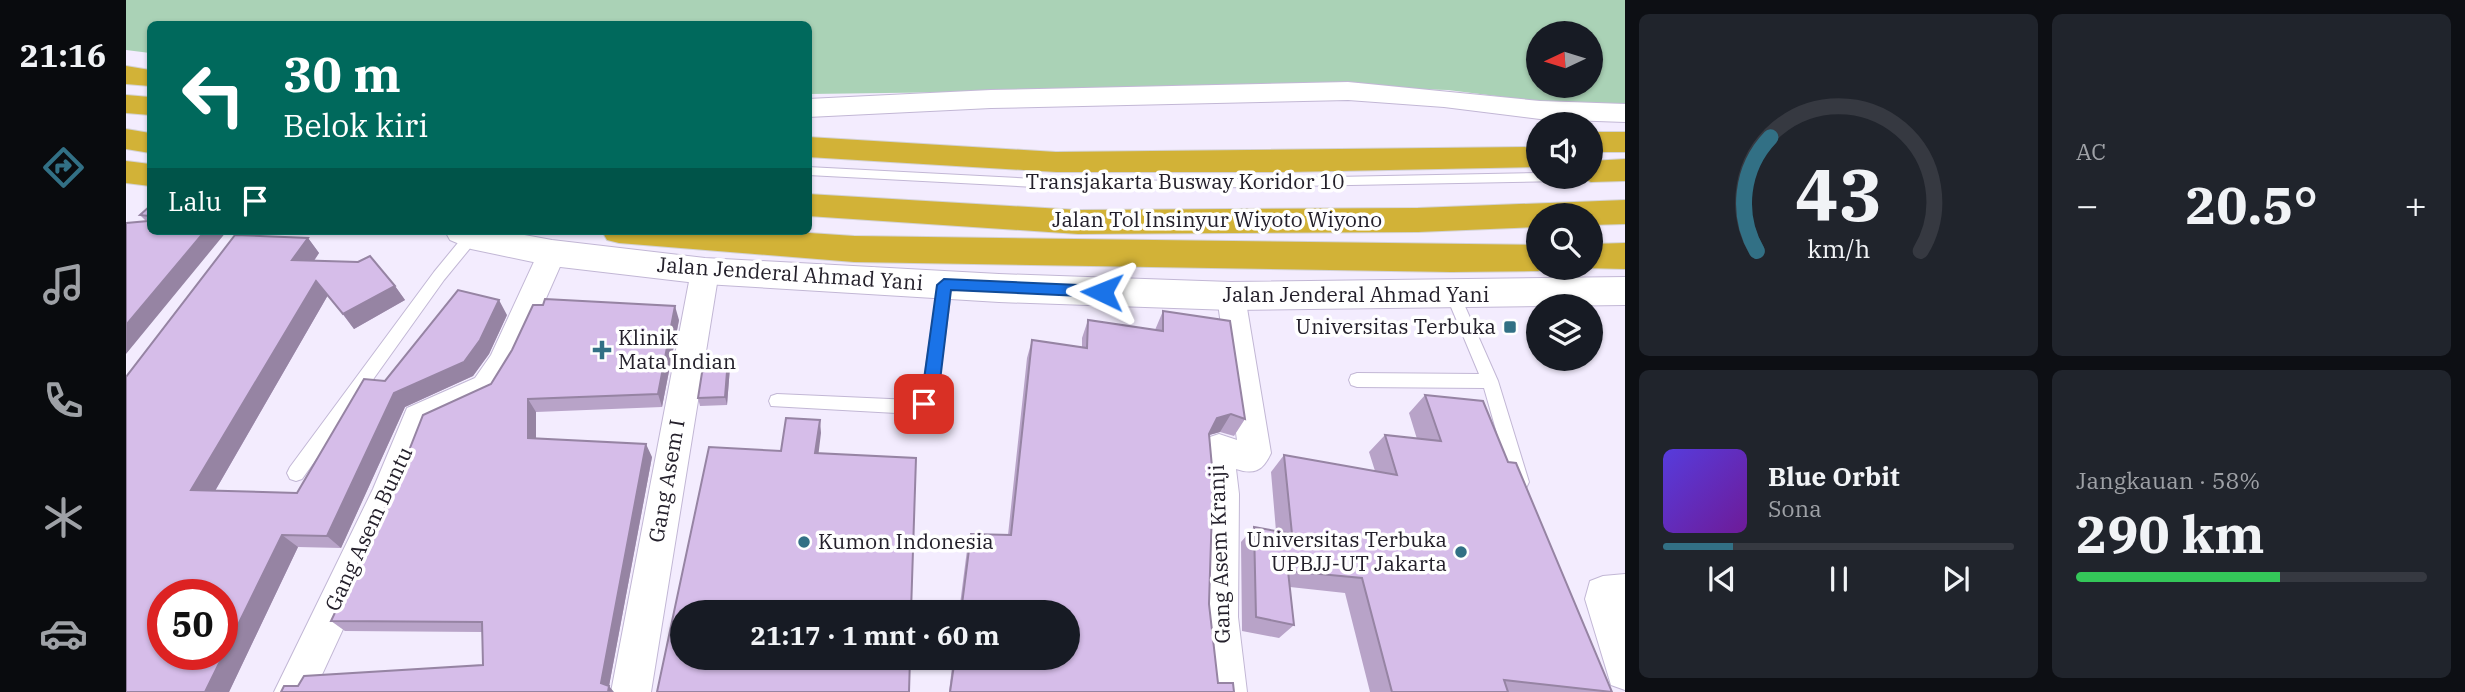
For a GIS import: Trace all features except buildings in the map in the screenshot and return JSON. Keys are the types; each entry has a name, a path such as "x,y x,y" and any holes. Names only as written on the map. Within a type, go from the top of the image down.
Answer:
{"highway":[{"path":"126,75 147,78"},
{"path":"126,102 147,105"},
{"path":"812,130 983,139 1261,144 1526,142"},
{"path":"126,139 147,142"},
{"path":"1603,142 1625,142"},
{"path":"812,147 1056,162 1288,162 1526,157"},
{"path":"1603,156 1625,155"},
{"name":"Jalan Tol Insinyur Wiyoto Wiyono","path":"812,170 1065,181 1268,182 1526,173"},
{"path":"126,172 147,175"},
{"path":"1603,173 1625,172"},
{"name":"Jalan Tol Insinyur Wiyoto Wiyono","path":"812,205 1078,222 1418,220 1625,212"},
{"path":"812,225 1146,240 1526,239"},
{"path":"671,235 853,249 1526,258"},
{"path":"1603,239 1625,239"},
{"path":"1603,257 1625,257"}],"main road":[{"path":"812,108 991,99 1348,91 1444,98 1540,110 1625,113"},
{"name":"Jalan Jenderal Ahmad Yani","path":"471,235 552,254 705,271 944,285 1231,296 1453,295 1625,290"}],"street":[{"name":"Gang Asem Buntu","path":"295,692 374,519 387,498 418,417 486,387 503,362 552,254"},
{"name":"Gang Asem I","path":"631,692 705,271"},
{"name":"Gang Asem Kranji","path":"1227,692 1219,617 1222,495 1217,451 1219,448 1249,459 1255,453 1231,296"},
{"path":"1625,592 1608,591 1603,594 1603,600 1625,671"}],"lane":[{"path":"126,131 147,134"},
{"name":"Transjakarta Busway Koridor 10","path":"812,170 1123,185 1526,178"},
{"name":"Transjakarta Busway Koridor 10","path":"812,197 1078,213 1416,212 1625,205"},
{"path":"296,473 466,235"},
{"path":"777,401 914,407 924,404 930,397 944,285"},
{"path":"1453,295 1490,381 1523,494"},
{"path":"1357,380 1490,381"}],"green space":[{"path":"126,0 1625,0 1625,104 1535,101 1448,90 1351,87 812,94 812,21 147,21 147,53 126,50"}],"place":[{"name":"Universitas Terbuka","path":"1510,327"},
{"name":"Klinik Mata Indian","path":"602,350"},
{"name":"Kumon Indonesia","path":"804,542"},
{"name":"Universitas Terbuka UPBJJ-UT Jakarta","path":"1461,552"}],"route":[{"path":"924,404 930,397 944,285 1102,292"}]}
